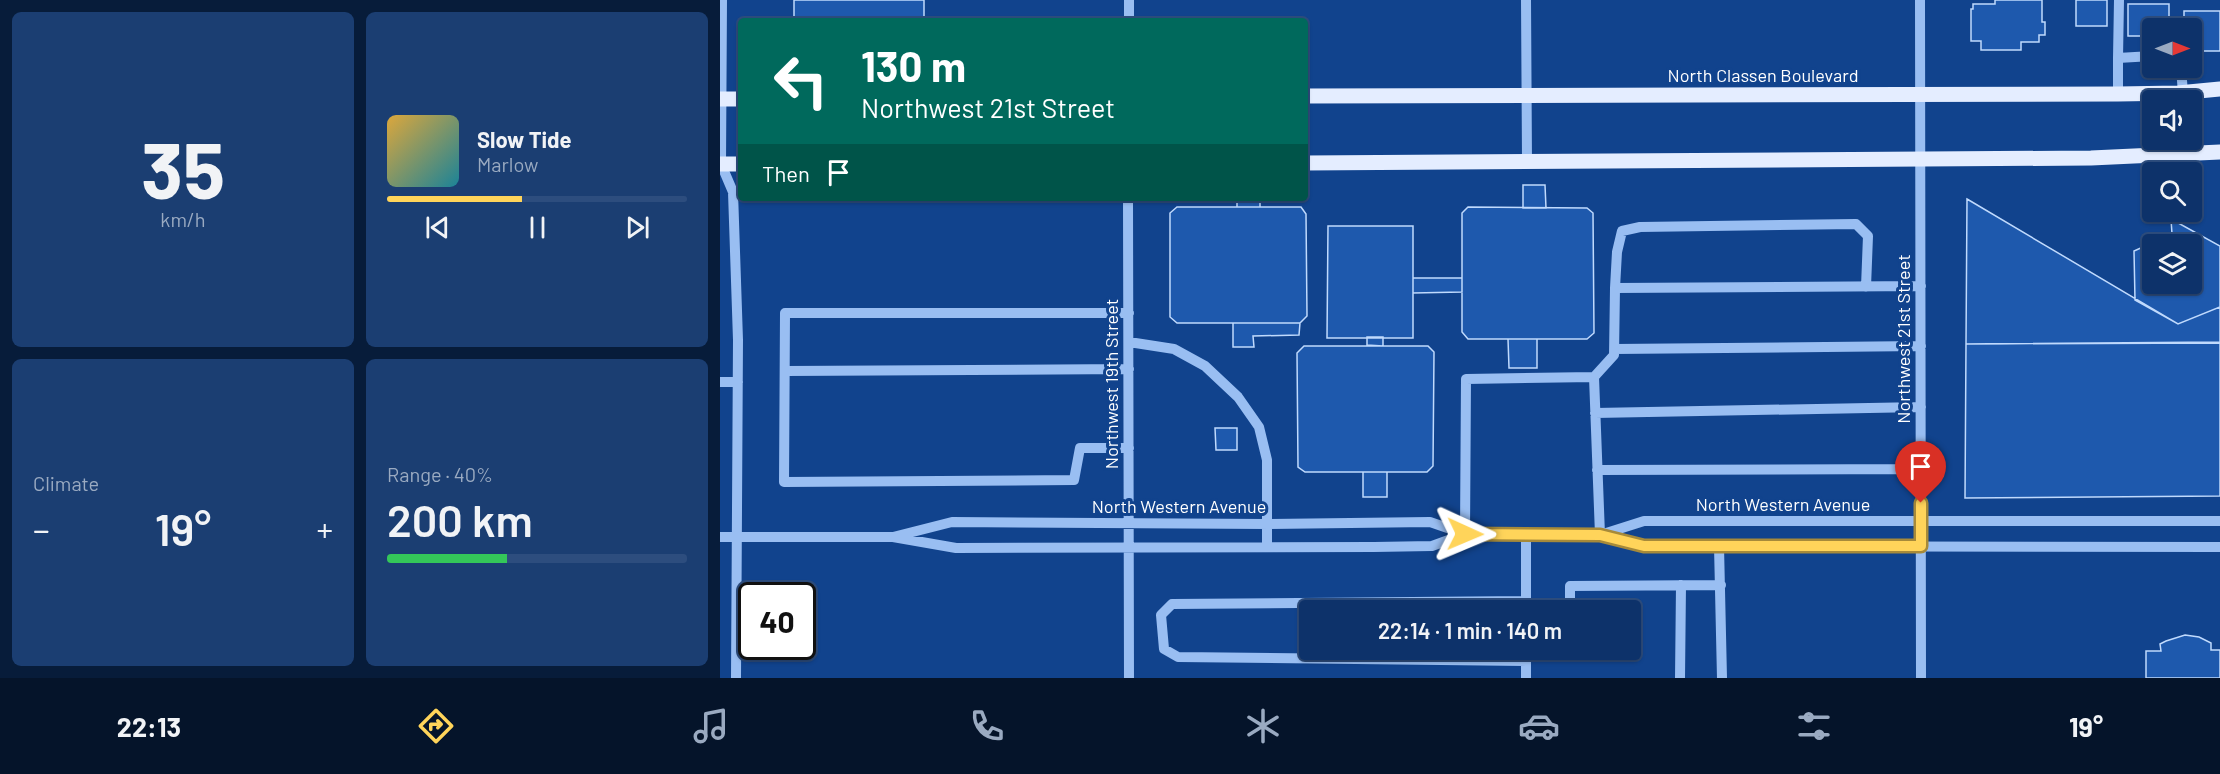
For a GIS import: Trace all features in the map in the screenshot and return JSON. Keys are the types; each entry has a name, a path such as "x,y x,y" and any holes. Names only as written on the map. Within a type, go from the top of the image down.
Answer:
{"main road":[{"name":"North Classen Boulevard","path":"2202,91 2220,89"},
{"name":"North Classen Boulevard","path":"1308,96 2142,94"},
{"path":"721,99 738,99"},
{"path":"1308,163 2091,158 2220,152"},
{"path":"720,164 738,164"}],"street":[{"path":"722,0 720,164 733,192 738,382 736,678"},
{"path":"1128,0 1129,18"},
{"path":"1526,0 1527,161"},
{"name":"Northwest 21st Street","path":"1920,0 1921,678"},
{"path":"2118,94 2119,0"},
{"path":"2118,58 2142,57"},
{"name":"Northwest 19th Street","path":"1128,201 1129,678"},
{"path":"1600,535 1594,377 1614,355 1617,252 1622,231 1640,227 1856,224 1868,236 1866,287"},
{"path":"1615,288 1921,286"},
{"path":"1129,313 785,313 784,482 1074,480 1080,448 1129,448"},
{"path":"1129,342 1174,349 1205,366 1238,398 1259,427 1267,460 1267,546"},
{"path":"1614,349 1921,346"},
{"path":"785,371 1129,369"},
{"path":"1465,534 1466,379 1594,377"},
{"path":"720,382 738,382"},
{"path":"1595,413 1921,407"},
{"path":"1597,470 1921,469"},
{"name":"North Western Avenue","path":"1600,535 1644,521 2220,521"},
{"name":"North Western Avenue","path":"893,537 952,522 1267,524 1430,522 1465,534 1600,535 1644,546 2220,547"},
{"name":"North Western Avenue","path":"720,537 893,537 956,548 1432,546 1465,534"},
{"path":"1526,535 1526,600"},
{"path":"1719,546 1722,678"},
{"path":"1680,678 1682,585"},
{"path":"1570,600 1570,586 1721,585"},
{"path":"1299,605 1172,604 1161,615 1164,649 1178,657 1299,658"},
{"path":"1439,660 1526,661 1526,678"}],"building":[{"path":"794,0 924,0 924,18 794,18"},
{"path":"1995,0 2042,0 2042,22 2045,22 2045,35 2039,35 2039,42 2021,42 2021,50 1981,50 1981,41 1971,41 1971,9 1973,9 1973,4 1995,4"},
{"path":"2076,0 2107,0 2107,26 2076,26"},
{"path":"2128,4 2169,4 2169,18 2142,18 2142,36 2128,36"},
{"path":"2184,11 2220,11 2220,51 2202,51 2202,18 2184,18"},
{"path":"1523,185 1545,185 1546,208 1523,208"},
{"path":"1967,199 2178,324 2220,307 2220,342 1966,344"},
{"path":"1237,201 1260,201 1260,207 1237,207"},
{"path":"1177,207 1301,207 1306,214 1307,316 1300,323 1177,323 1170,317 1170,213"},
{"path":"1468,207 1587,208 1593,213 1594,333 1587,339 1468,339 1462,332 1462,213"},
{"path":"2171,222 2176,222 2198,234 2172,234"},
{"path":"1328,226 1413,226 1413,338 1327,338"},
{"path":"2202,236 2220,246 2220,307 2178,324 2135,300 2134,251 2142,247 2142,294 2202,294"},
{"path":"1413,278 1462,278 1462,292 1413,293"},
{"path":"1233,323 1300,323 1299,335 1253,336 1254,347 1233,347"},
{"path":"1367,337 1383,337 1383,346 1367,345"},
{"path":"1508,339 1537,339 1537,368 1509,368"},
{"path":"2220,343 2220,496 1965,498 1966,344"},
{"path":"1304,346 1428,346 1434,352 1433,466 1427,472 1305,472 1298,467 1297,353"},
{"path":"1215,428 1237,428 1237,450 1216,450"},
{"path":"1363,472 1387,472 1387,497 1363,497"},
{"path":"2185,635 2199,637 2211,643 2211,650 2220,650 2220,678 2146,678 2146,651 2161,651 2160,644"}],"route":[{"path":"1465,534 1600,535 1644,546 1921,546 1921,503"}]}
